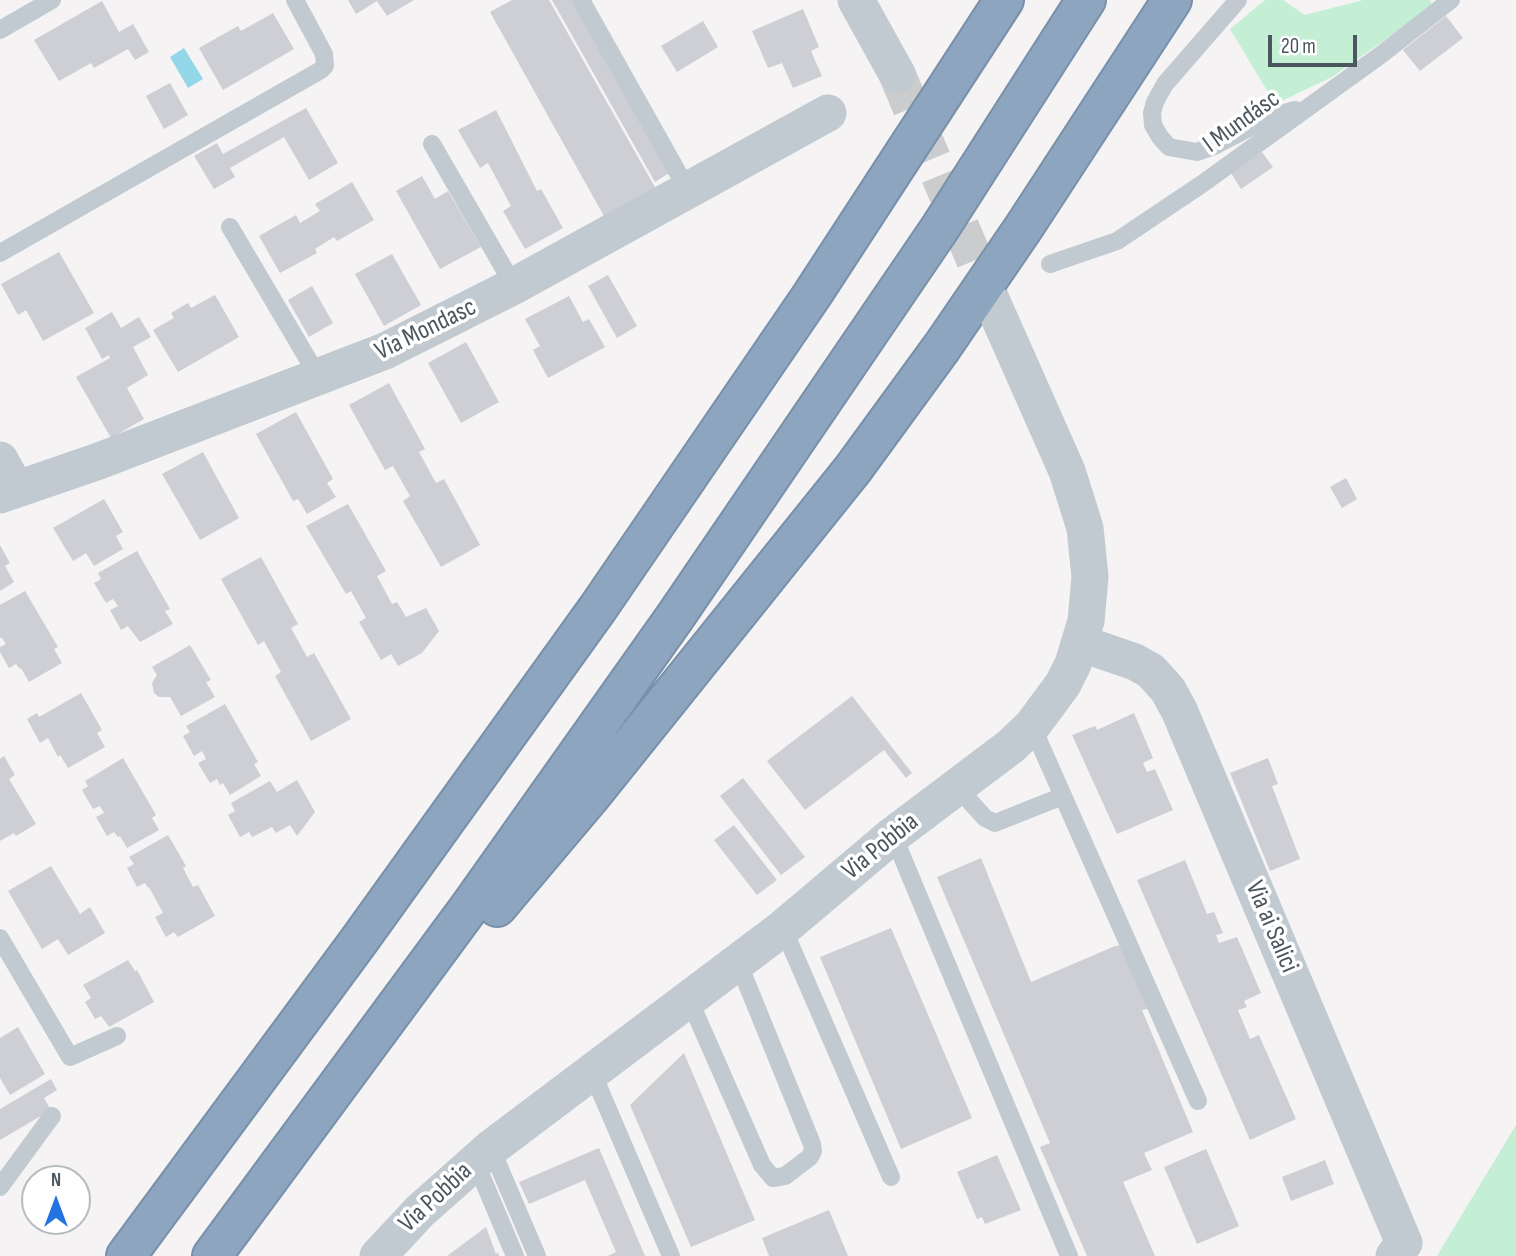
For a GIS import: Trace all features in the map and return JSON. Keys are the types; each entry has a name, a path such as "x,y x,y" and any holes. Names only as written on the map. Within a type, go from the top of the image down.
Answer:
{"highway":[{"path":"126,1256 358,942 598,608 834,261 1004,0"},
{"path":"212,1256 487,882 734,532 955,205 1086,0"},
{"path":"289,1152 589,798 853,469 994,271 1171,0"}],"street":[{"path":"856,0 897,74"},
{"name":"Via Mondasc","path":"5,481 99,461 385,351 514,286 828,113"},
{"name":"Via Pobbia","path":"378,1256 420,1210 483,1155 783,928 892,835 1011,746 1032,726 1063,684 1086,621 1090,577 1085,528 1068,471 993,304"},
{"name":"Via ai Salici","path":"1080,643 1135,662 1151,671 1168,690 1179,710 1399,1249"}],"lane":[{"path":"0,30 52,0"},
{"path":"0,253 321,71 325,66 324,54 295,0"},
{"path":"581,0 687,189"},
{"path":"1238,0 1165,85 1155,102 1153,125 1160,137 1169,147 1197,152 1268,118 1309,106"},
{"name":"I Mundásc","path":"1050,264 1117,241 1202,184 1451,0"},
{"path":"432,144 514,286"},
{"path":"229,227 319,378"},
{"path":"1032,726 1198,1101"},
{"path":"957,787 985,818 995,822 1063,796"},
{"path":"892,835 1069,1256"},
{"path":"783,928 891,1177"},
{"path":"0,938 71,1057 117,1036"},
{"path":"689,999 762,1165 773,1178 785,1176 810,1157 812,1144 738,962"},
{"path":"592,1072 671,1256"},
{"path":"0,1187 52,1116"},
{"path":"483,1155 515,1256"},
{"path":"483,1155 537,1256"}],"green space":[{"path":"1265,0 1283,0 1305,15 1363,0 1430,0 1433,6 1332,77 1275,104 1230,29"},
{"path":"1516,1125 1516,1256 1437,1256"}],"water":[{"path":"184,48 203,79 188,88 170,57"}],"building":[{"path":"348,0 414,0 387,16 377,1 356,14"},
{"path":"512,0 549,0 656,189 605,218 490,12"},
{"path":"552,0 572,0 669,173 655,182"},
{"path":"102,1 119,32 133,24 149,52 135,60 128,49 94,68 91,63 59,81 34,40"},
{"path":"803,9 819,47 811,51 822,76 793,88 782,63 768,68 752,31"},
{"path":"273,13 294,49 223,90 199,48 238,26 241,31"},
{"path":"1446,16 1463,38 1420,71 1403,50"},
{"path":"703,21 718,47 677,72 661,46"},
{"path":"170,83 188,115 164,129 146,96"},
{"path":"306,108 338,163 309,180 284,137 230,168 235,177 214,189 194,156 217,143 223,154"},
{"path":"496,110 537,191 541,189 563,228 525,249 503,211 511,206 488,163 480,168 458,130"},
{"path":"1262,152 1273,167 1241,189 1231,173"},
{"path":"422,176 435,199 448,191 481,247 440,269 396,191"},
{"path":"352,182 374,220 337,241 334,237 315,249 317,253 280,273 259,236 296,215 300,223 320,211 315,204"},
{"path":"59,252 94,313 43,341 26,310 18,315 1,284"},
{"path":"392,254 421,305 384,326 355,274"},
{"path":"608,275 637,326 617,338 588,286"},
{"path":"312,286 333,323 309,337 288,300"},
{"path":"215,295 239,337 178,372 153,330 174,318 171,313 188,303 191,308"},
{"path":"569,296 583,322 589,319 605,347 548,378 533,350 540,346 525,319"},
{"path":"112,312 121,328 139,317 151,337 133,347 148,375 127,388 144,419 111,438 76,377 110,358 109,355 102,359 85,328"},
{"path":"466,342 499,402 461,423 428,363"},
{"path":"389,383 425,449 419,452 436,483 444,479 480,545 441,567 403,501 410,496 393,466 385,470 349,405"},
{"path":"296,412 333,479 327,483 336,497 307,514 298,499 293,501 256,434"},
{"path":"203,452 239,518 200,540 162,474"},
{"path":"1346,478 1357,499 1342,508 1330,487"},
{"path":"104,499 123,532 116,536 123,549 94,566 86,553 73,561 53,528"},
{"path":"348,504 386,571 377,576 392,604 397,602 406,617 426,608 439,631 422,653 398,666 391,654 381,660 359,622 366,618 351,591 346,594 306,526"},
{"path":"0,545 10,563 5,566 14,582 0,591"},
{"path":"137,551 170,609 165,611 173,624 140,642 128,626 121,630 110,610 118,606 113,599 106,603 94,583 101,579 98,573"},
{"path":"261,557 298,624 291,628 307,657 314,653 351,719 311,741 275,676 281,672 264,641 258,645 221,579"},
{"path":"25,591 58,647 54,649 62,663 29,682 16,664 9,668 0,652 0,647 6,644 0,638 0,605"},
{"path":"190,645 211,680 206,682 215,697 181,716 170,697 159,697 154,693 152,683 157,675 152,667"},
{"path":"81,693 102,730 97,733 105,747 68,768 60,755 58,757 48,738 40,743 27,719 37,713 39,717"},
{"path":"852,696 912,773 906,778 884,750 805,810 767,761"},
{"path":"225,704 258,762 254,764 261,776 230,795 223,783 220,785 217,779 210,783 198,763 206,759 202,751 194,756 183,736 190,732 186,726"},
{"path":"1134,713 1153,758 1143,763 1147,772 1155,769 1173,810 1117,834 1072,735 1095,726 1097,730"},
{"path":"4,756 15,775 9,779 36,824 16,836 14,833 0,841 0,759"},
{"path":"123,758 156,815 152,818 159,830 127,848 120,836 114,832 107,836 96,817 104,813 100,806 93,809 82,790 88,786 85,781"},
{"path":"1268,758 1278,784 1272,786 1300,859 1270,871 1230,773"},
{"path":"743,778 805,857 781,875 720,796"},
{"path":"297,780 315,812 297,836 290,825 276,833 272,827 252,837 249,832 240,837 228,815 235,811 231,803 270,781 277,792"},
{"path":"734,825 777,880 757,895 714,840"},
{"path":"168,835 186,866 183,868 193,887 198,885 215,916 178,937 174,932 166,937 155,917 163,913 149,887 145,883 137,887 127,868 134,864 129,857"},
{"path":"981,858 1031,982 1115,946 1124,945 1151,1008 1142,1010 1193,1132 1144,1153 1152,1170 1123,1182 1155,1256 1087,1256 1040,1147 1050,1143 937,877"},
{"path":"1185,860 1207,914 1214,912 1223,933 1216,935 1219,943 1237,937 1261,993 1244,1001 1247,1007 1238,1010 1250,1039 1259,1035 1296,1119 1250,1140 1137,880"},
{"path":"51,866 80,914 90,907 105,933 68,955 58,939 42,949 8,891"},
{"path":"891,928 972,1118 901,1149 820,957"},
{"path":"128,960 135,971 137,970 154,1002 109,1027 101,1016 95,1019 85,1002 91,998 83,985"},
{"path":"18,1027 45,1074 10,1095 0,1078 0,1038"},
{"path":"684,1053 755,1220 691,1247 630,1105"},
{"path":"51,1079 57,1090 44,1098 51,1110 0,1140 0,1109"},
{"path":"599,1148 645,1256 608,1256 616,1252 585,1180 529,1204 519,1182"},
{"path":"1206,1149 1239,1226 1197,1244 1164,1167"},
{"path":"997,1155 1021,1210 985,1224 982,1217 977,1219 957,1172"},
{"path":"1325,1160 1334,1184 1291,1201 1282,1177"},
{"path":"829,1210 848,1256 769,1256 762,1238"},
{"path":"486,1227 499,1256 447,1256"}],"tunnel":[{"path":"897,74 993,304"}]}
